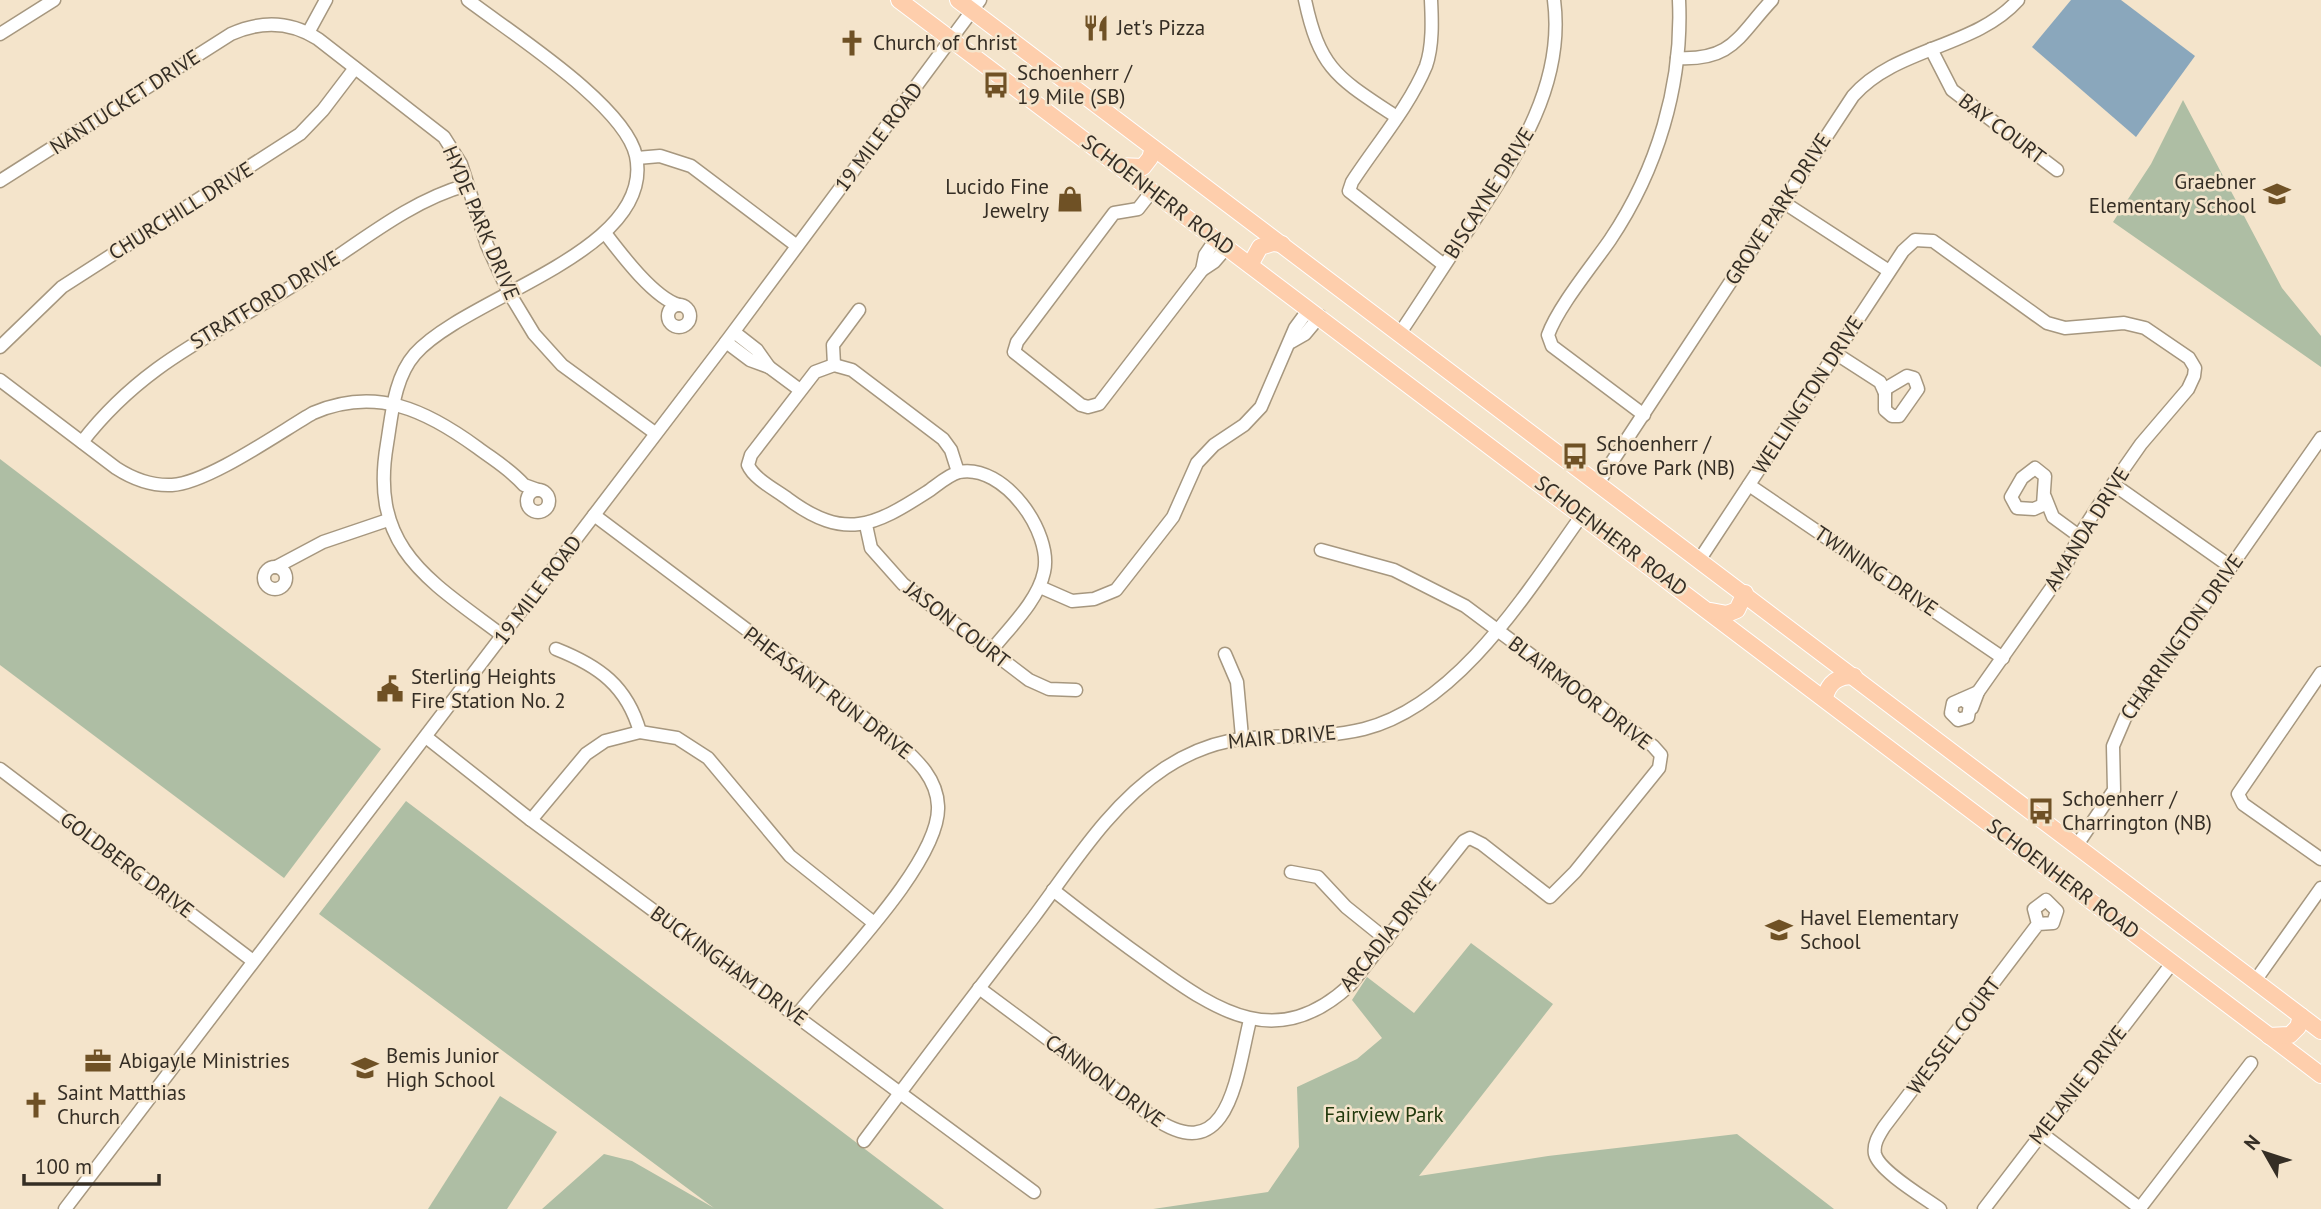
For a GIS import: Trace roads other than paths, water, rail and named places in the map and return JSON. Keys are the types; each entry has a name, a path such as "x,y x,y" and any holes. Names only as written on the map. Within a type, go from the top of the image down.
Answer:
{"main road":[{"name":"SCHOENHERR ROAD","path":"899,0 2321,1075"},
{"name":"SCHOENHERR ROAD","path":"958,0 976,5 1153,148 2321,1031"},
{"path":"1119,166 1143,167 1153,148"},
{"path":"1251,265 1260,247 1268,243 1282,244"},
{"path":"1709,610 1727,614 1737,610 1745,593"},
{"path":"1825,698 1832,682 1844,676 1854,676"},
{"path":"2269,1036 2290,1035 2298,1027 2301,1016"}],"street":[{"path":"0,34 54,0"},
{"path":"308,33 326,0"},
{"path":"468,0 609,110 627,132 637,158 630,201 605,233 564,261 508,290 424,345 407,365 394,405 383,474 388,520 398,544 421,573 503,636"},
{"path":"1305,0 1312,36 1329,67 1350,86 1395,116"},
{"path":"1431,0 1431,33 1426,64 1352,182 1349,191 1444,265"},
{"name":"BISCAYNE DRIVE","path":"1400,333 1515,158 1538,111 1554,46 1554,0"},
{"path":"1644,415 1552,346 1548,335 1624,219 1639,190 1662,131 1677,58 1679,0"},
{"path":"1677,58 1709,58 1728,50 1772,0"},
{"name":"GROVE PARK DRIVE","path":"1598,483 1846,105 1863,85 1882,71 1989,23 2018,0"},
{"name":"19 MILE ROAD","path":"65,1209 730,337 976,5"},
{"name":"HYDE PARK DRIVE","path":"252,26 287,25 308,33 444,137 456,154 481,231 508,290 534,334 562,365 655,433"},
{"name":"NANTUCKET DRIVE","path":"0,181 221,40 252,26"},
{"name":"BAY COURT","path":"1931,49 1952,90 2057,170"},
{"name":"CHURCHILL DRIVE","path":"0,347 62,286 300,134 323,110 355,68"},
{"path":"637,158 660,156 691,166 797,246"},
{"name":"STRATFORD DRIVE","path":"82,442 133,386 175,354 256,310 428,200 467,185"},
{"path":"1152,191 1138,209 1114,214 1017,342 1014,352 1082,405 1098,404 1202,270 1205,255 1222,243"},
{"path":"1783,202 1889,271"},
{"path":"605,233 667,306 672,325 686,324 690,314 686,307 679,304 667,306"},
{"name":"WELLINGTON DRIVE","path":"1700,559 1909,244 1922,239 1939,245 2047,323 2065,328 2134,325 2177,349 2189,358 2195,368"},
{"path":"834,365 833,345 859,310"},
{"path":"1040,587 1072,601 1094,599 1116,590 1173,517 1197,463 1214,445 1244,425 1261,407 1278,363 1296,328 1314,312"},
{"path":"730,337 750,360 769,367 800,390"},
{"path":"1835,353 1882,388 1885,411 1892,416 1899,416 1919,386 1911,376 1882,388"},
{"path":"958,472 951,450 943,439 852,370 834,365 814,372 751,456 750,470 801,509 843,524 866,524 892,514 958,472 986,474 1012,491 1043,542 1046,555 1040,587 991,651"},
{"name":"AMANDA DRIVE","path":"1967,703 2003,658 2064,569 2079,536 2113,484 2188,388 2195,368"},
{"path":"0,380 126,475 154,484 184,484 332,405 365,401 394,405 428,415 447,425 526,491 531,511 545,509 549,499 545,492 526,491"},
{"name":"CHARRINGTON DRIVE","path":"2077,845 2115,790 2113,746 2116,733 2321,438"},
{"path":"2049,511 2021,509 2011,502 2011,497 2030,470 2035,468 2044,473 2045,497 2049,511 2063,526 2079,536"},
{"path":"2113,484 2231,567"},
{"name":"TWINING DRIVE","path":"1749,485 2003,658"},
{"path":"2034,509 2043,505 2045,497"},
{"name":"MAIR DRIVE","path":"863,1141 1109,820 1151,777 1186,756 1221,740 1365,729 1404,711 1436,690 1499,632 1582,514"},
{"name":"PHEASANT RUN DRIVE","path":"594,515 899,744 926,772 938,804 935,828 923,856 874,923 796,1016"},
{"path":"282,564 285,583 279,588 268,587 264,574 282,564 323,542 388,520"},
{"name":"JASON COURT","path":"866,524 871,548 903,584 1037,684 1049,689 1076,690"},
{"name":"BLAIRMOOR DRIVE","path":"1321,550 1394,570 1465,606 1654,746 1661,755"},
{"path":"556,649 589,665 620,690 629,701 640,732"},
{"path":"1225,654 1237,682 1242,737"},
{"path":"2321,673 2241,786 2238,799 2321,859"},
{"path":"531,820 586,754 605,741 640,732 677,738 699,751 790,856 874,923"},
{"name":"BUCKINGHAM DRIVE","path":"426,737 531,820 1034,1192"},
{"name":"ARCADIA DRIVE","path":"1054,890 1197,997 1227,1013 1250,1020 1294,1017 1326,1004 1350,985 1464,841 1470,838 1482,844 1542,894 1550,897 1558,892 1659,768 1661,755"},
{"name":"GOLDBERG DRIVE","path":"3,776 253,961"},
{"path":"1291,872 1318,877 1346,907 1387,940"},
{"path":"2255,981 2321,888"},
{"name":"WESSEL COURT","path":"1940,1209 1888,1171 1874,1151 1884,1127 2038,924"},
{"name":"MELANIE DRIVE","path":"1984,1209 2172,962"},
{"name":"CANNON DRIVE","path":"979,988 1154,1118 1180,1133 1208,1131 1220,1119 1232,1089 1250,1020"},
{"path":"2041,1133 2141,1209 2251,1063"}],"water":[{"path":"2071,0 2121,0 2195,56 2136,137 2032,47"}],"place":[{"name":"Jet's Pizza","path":"1096,28"},
{"name":"Church of Christ","path":"852,43"},
{"name":"Schoenherr / 19 Mile (SB)","path":"996,85"},
{"name":"Graebner Elementary School","path":"2277,194"},
{"name":"Lucido Fine Jewelry","path":"1070,199"},
{"name":"Schoenherr / Grove Park (NB)","path":"1575,456"},
{"name":"Sterling Heights Fire Station No. 2","path":"390,689"},
{"name":"Schoenherr / Charrington (NB)","path":"2041,811"},
{"name":"Havel Elementary School","path":"1779,930"},
{"name":"Abigayle Ministries","path":"98,1061"},
{"name":"Bemis Junior High School","path":"365,1068"},
{"name":"Saint Matthias Church","path":"36,1105"}],"park label":[{"name":"Fairview Park","path":"1384,1115"}]}
